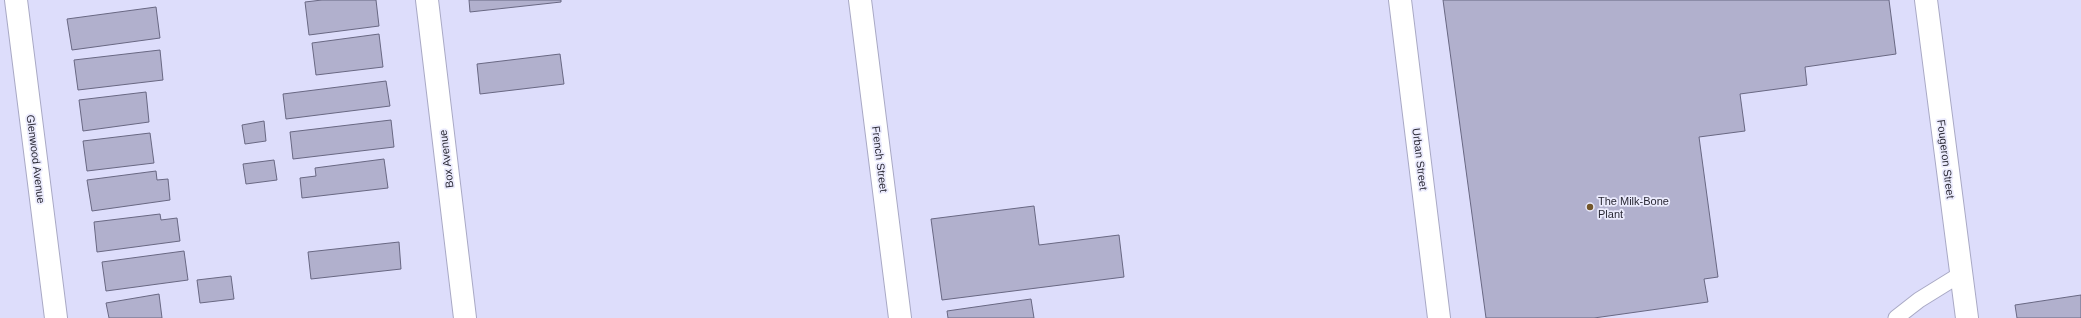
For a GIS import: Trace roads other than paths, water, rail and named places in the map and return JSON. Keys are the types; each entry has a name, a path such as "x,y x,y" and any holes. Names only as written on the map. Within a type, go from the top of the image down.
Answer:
{"street":[{"name":"Glenwood Avenue","path":"16,0 56,318"},
{"name":"Box Avenue","path":"427,0 465,318"},
{"name":"French Street","path":"860,0 900,318"},
{"name":"Urban Street","path":"1400,0 1440,318"},
{"name":"Fougeron Street","path":"1926,0 1967,318"}],"lane":[{"path":"1896,318 1918,300 1961,274"}],"place":[{"name":"The Milk-Bone Plant","path":"1590,207"}]}
